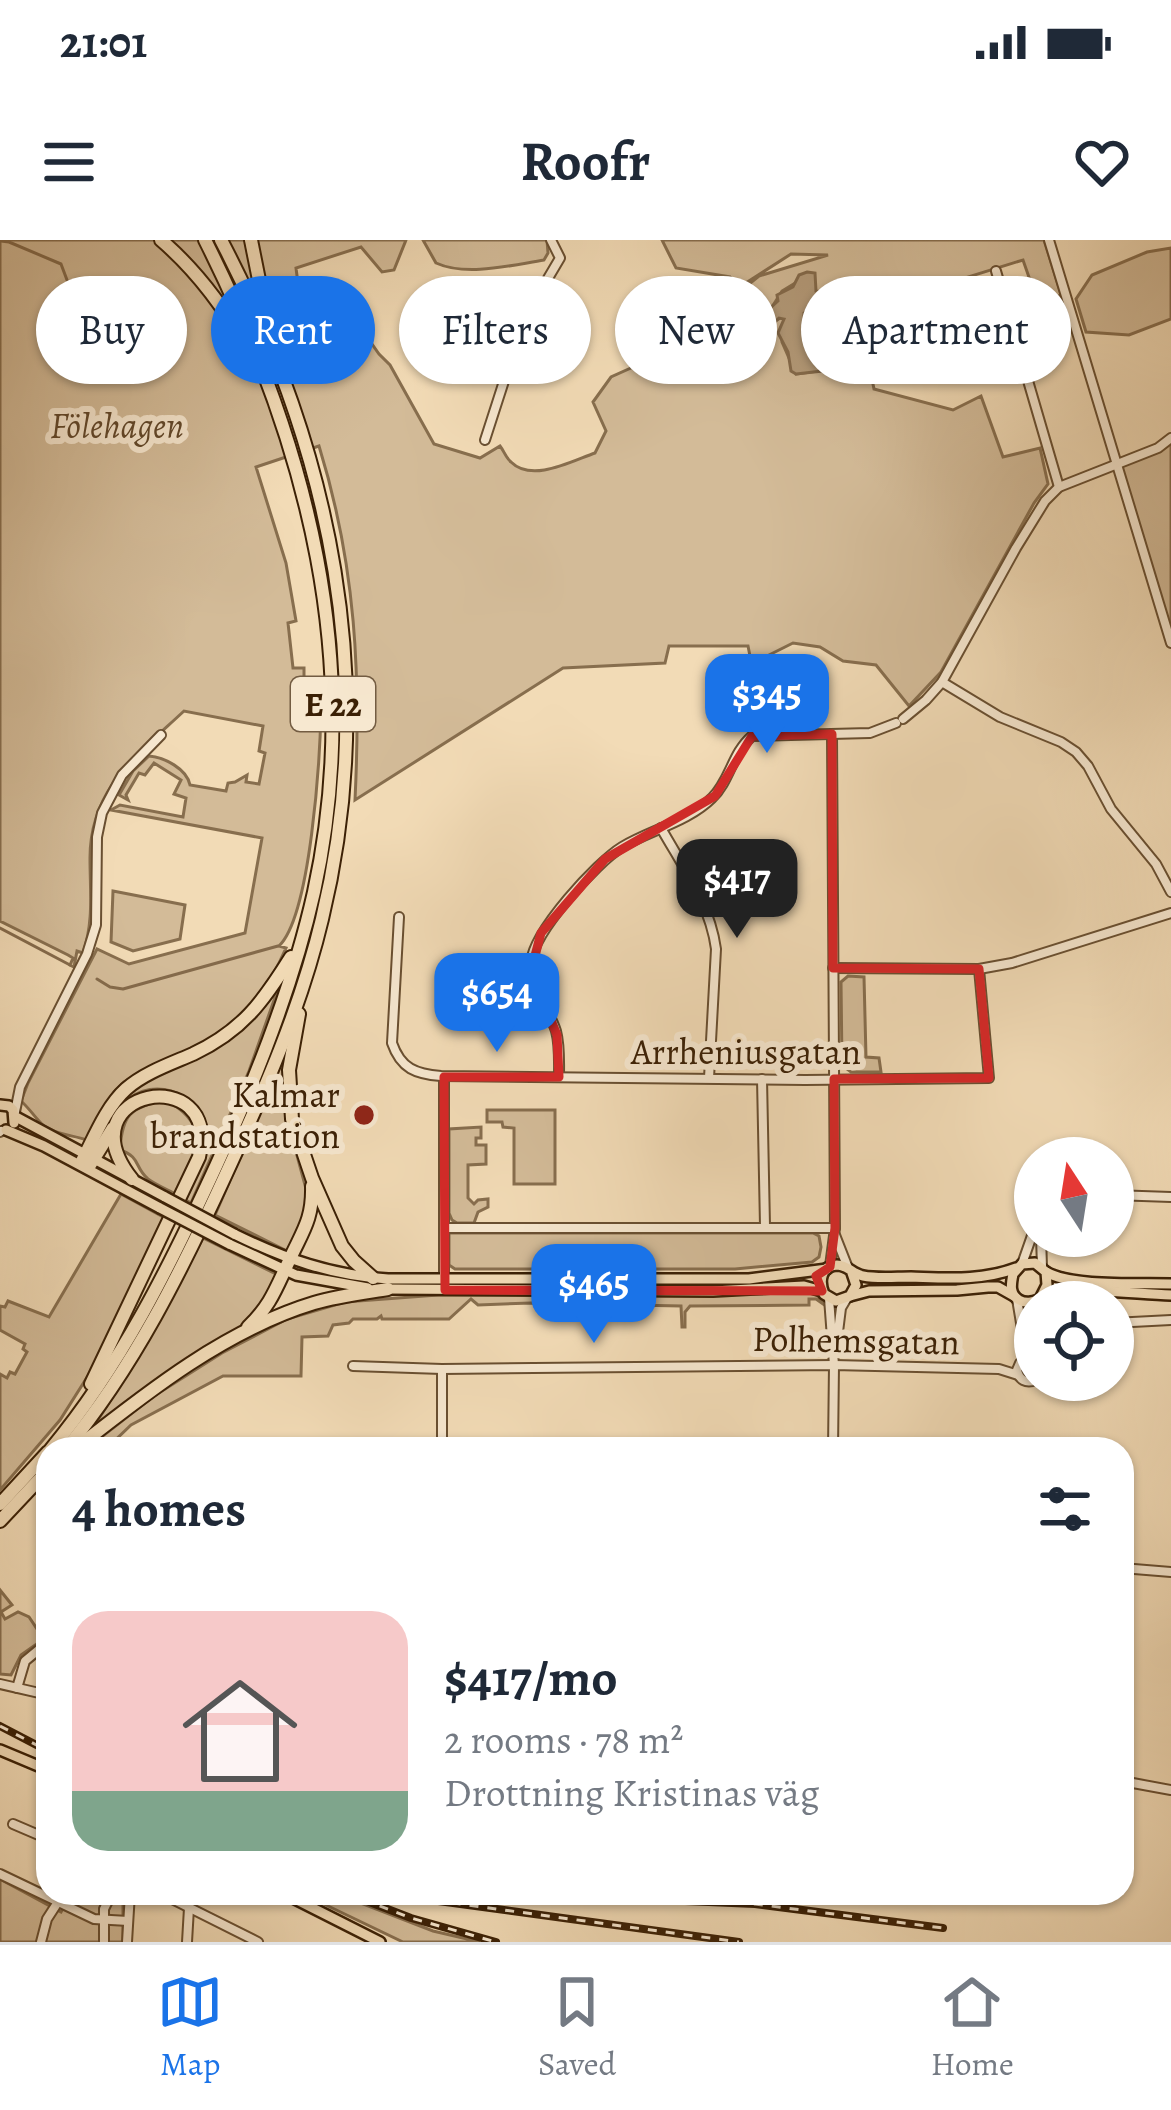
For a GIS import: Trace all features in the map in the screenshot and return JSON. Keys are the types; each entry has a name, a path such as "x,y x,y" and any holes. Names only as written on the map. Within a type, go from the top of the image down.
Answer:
{"highway":[{"path":"161,240 212,293 270,388"},
{"name":"E 22","path":"61,1437 116,1358 193,1217 255,1073 302,940 328,805 331,665 317,548 270,388 205,240"},
{"name":"E 22","path":"221,240 237,276"},
{"path":"251,240 258,276"},
{"name":"E 22","path":"78,1437 118,1377 204,1221 265,1087 305,980 329,888 342,806 346,662 338,584 321,502 283,384"},
{"path":"87,1160 123,1092 239,1026 262,1002 302,940"},
{"path":"305,980 288,1084 296,1133 342,1246 373,1277"},
{"path":"66,1431 199,1157 201,1129 184,1103 156,1094 135,1101 124,1111 87,1160"},
{"path":"114,1127 116,1152 133,1179"},
{"path":"238,1336 268,1306 309,1223 312,1178"},
{"path":"87,1437 238,1336 316,1303 388,1289"},
{"name":"E 22","path":"0,1504 36,1465"},
{"path":"0,1521 36,1483"}],"main road":[{"path":"1,1105 142,1198"},
{"path":"2,1131 14,1124 15,1115"},
{"path":"2,1131 133,1179 232,1239"},
{"path":"44,1147 142,1198 333,1283 388,1289 749,1279 839,1265 862,1276 969,1278 1031,1262 1062,1279 1171,1284"},
{"path":"287,1265 445,1285 713,1291 804,1286 836,1300 869,1291 988,1286 1014,1297"},
{"path":"1014,1292 1011,1283 1019,1266"},
{"path":"826,1295 821,1279 829,1268"},
{"path":"848,1297 856,1285 850,1270"},
{"path":"1044,1270 1046,1281"},
{"path":"1134,1294 1171,1295"},
{"path":"0,1750 36,1766"},
{"path":"306,1905 382,1942"}],"street":[{"path":"485,440 524,319 560,258 550,240"},
{"path":"1049,240 1171,643"},
{"path":"996,271 1059,487"},
{"path":"559,1077 557,1035 531,971 536,942 605,859 715,796 736,755 752,736 870,733 900,721 941,682 1045,501 1059,487 1158,448 1171,438"},
{"path":"941,682 1000,717 1076,752 1171,892"},
{"path":"829,1268 835,1231 832,734"},
{"path":"15,1115 20,1087 87,955 96,925 102,813 122,775 161,735"},
{"path":"661,828 706,906 713,928 709,1078"},
{"path":"833,968 979,969 1171,913"},
{"name":"Arrheniusgatan","path":"399,917 392,1043 408,1069 444,1077 989,1078 979,969"},
{"path":"444,1077 445,1285"},
{"path":"762,1079 765,1226"},
{"path":"1,1105 20,1087"},
{"path":"1134,1196 1171,1197"},
{"path":"444,1228 765,1226 835,1231"},
{"path":"835,1231 850,1270"},
{"path":"1019,1266 1023,1257"},
{"path":"1043,1257 1044,1270"},
{"path":"826,1295 834,1365"},
{"path":"832,1437 839,1317 848,1297"},
{"path":"1134,1322 1171,1320"},
{"name":"Polhemsgatan","path":"999,1369 1014,1364"},
{"name":"Polhemsgatan","path":"353,1366 848,1365 999,1369 1014,1374"},
{"path":"442,1369 442,1437"},
{"path":"1134,1569 1171,1572"},
{"path":"17,1688 25,1661 36,1652"},
{"path":"0,1684 36,1692"},
{"path":"1134,1782 1171,1790"},
{"path":"14,1824 36,1834"},
{"path":"0,1874 36,1891"},
{"path":"41,1942 56,1905"},
{"path":"64,1905 86,1916 128,1921"},
{"path":"104,1942 106,1905"},
{"path":"127,1942 129,1905"},
{"path":"186,1905 257,1942"},
{"path":"187,1942 190,1907"}],"highlighted area":[{"path":"832,734 833,968 979,969 989,1078 834,1079 835,1228 830,1267 816,1276 822,1291 445,1290 444,1077 559,1077 557,1035 531,971 541,933 605,859 715,796 752,736"}],"green space":[{"name":"Fölehagen","path":"0,240 406,240 394,270 382,272 361,247 296,268 297,276 211,276 211,384 375,384 375,348 390,365 434,444 480,458 500,446 511,462 530,471 595,453 606,431 593,402 615,375 615,384 777,384 780,318 784,318 782,342 796,374 801,373 801,384 873,384 874,389 953,410 981,396 1003,457 1040,448 1048,484 941,672 909,706 876,665 843,661 820,647 793,643 763,658 750,656 748,646 669,646 665,663 563,668 355,800 353,621 341,534 319,446 256,467 286,563 296,621 288,623 293,668 304,668 304,721 321,710 306,870 290,929 279,946 286,948 271,978 241,1015 201,1045 124,1082 87,1140 49,1129 21,1101 97,949 129,964 245,933 262,838 111,810 120,805 183,817 186,798 174,794 181,780 154,763 145,775 139,773 126,795 128,800 119,795 149,756 174,765 190,785 226,791 228,783 247,775 246,782 259,784 265,753 259,751 263,726 184,711 119,775 98,812 90,858 89,929 74,967 70,965 73,958 0,921"},
{"path":"423,240 547,240 548,253 544,260 461,269 436,263"},
{"path":"662,240 1044,240 1055,276 1029,276 1023,260 971,276 801,276 801,284 782,291 777,299 777,276 759,276 828,255 791,254 757,276 724,276 676,268"},
{"path":"1171,248 1171,319 1129,335 1086,332 1076,299 1092,275 1147,252"},
{"path":"1171,438 1171,643 1118,464"},
{"path":"113,891 185,905 180,939 133,951 111,942"},
{"path":"848,976 864,977 866,1057 879,1058 881,1072 851,1072 842,1065 841,982"},
{"path":"278,989 249,1071 191,1203 184,1199 203,1160 207,1131 203,1117 184,1097 157,1089 130,1098 95,1145 112,1113 133,1089 233,1036"},
{"path":"289,1045 292,1137 308,1210 287,1251 215,1215"},
{"path":"165,1100 181,1110 195,1130 194,1153 177,1195 148,1179 131,1156 120,1150 130,1114"},
{"path":"487,1110 555,1110 555,1184 514,1184 514,1128 487,1122"},
{"path":"481,1127 476,1145 486,1145 486,1164 468,1165 468,1198 474,1204 488,1199 488,1207 478,1212 474,1223 457,1223 449,1213 449,1129"},
{"path":"121,1194 165,1218 91,1371 60,1420 45,1437 36,1437 36,1448 0,1490 0,1374 7,1378 10,1372 15,1374 27,1352 25,1344 0,1330 0,1306 8,1301 49,1317"},
{"path":"449,1233 813,1233 819,1236 821,1247 812,1262 735,1269 455,1269 449,1265"},
{"path":"203,1238 278,1275 270,1292 234,1332 91,1431 148,1341"},
{"path":"800,1290 817,1295 826,1306 809,1299 809,1305 690,1306 685,1327 681,1306 478,1305 471,1299 449,1319 353,1319 333,1325 328,1336 302,1337 301,1376 223,1376 131,1425 118,1437 101,1437 222,1353 287,1319 345,1302 438,1295"},
{"path":"0,1590 12,1605 1,1612 5,1619 18,1612 29,1617 36,1628 36,1644 21,1655 11,1675 0,1674"},
{"path":"0,1879 36,1898 36,1905 61,1912 65,1905 123,1905 123,1942 0,1942"},
{"path":"326,1905 366,1905 433,1931 480,1942 403,1942"}],"shaded area":[{"path":"799,275 815,276 801,276 801,373 796,374 778,333 784,319 777,320 777,295 793,287"}],"waterway":[{"path":"1,241 61,264 66,276"},
{"path":"0,928 70,965"},
{"path":"97,979 123,989 278,946"}],"railway":[{"path":"0,1726 36,1745"},
{"path":"377,1905 496,1942"},
{"path":"467,1905 739,1942"},
{"path":"763,1905 943,1928"}],"place":[{"name":"Kalmar brandstation","path":"364,1115"}]}
